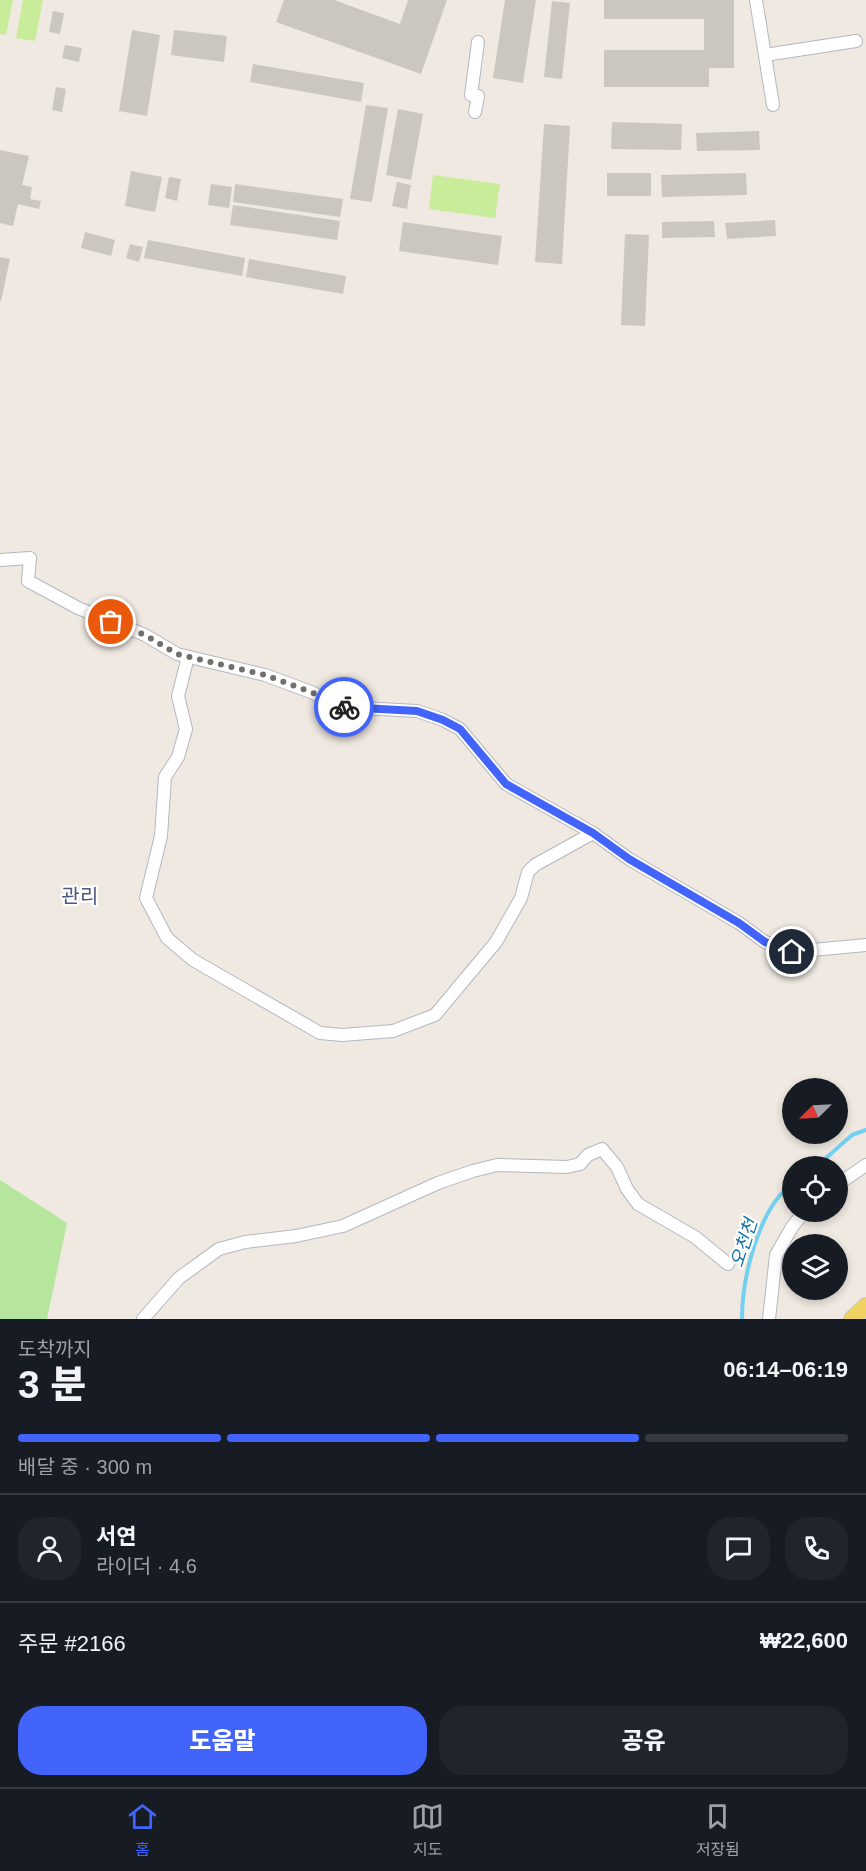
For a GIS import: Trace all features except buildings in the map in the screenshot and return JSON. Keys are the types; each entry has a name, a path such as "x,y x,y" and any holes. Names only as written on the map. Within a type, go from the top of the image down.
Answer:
{"main road":[{"path":"852,1319 866,1306"}],"street":[{"path":"756,0 773,105"},
{"path":"765,55 856,41"},
{"path":"475,112 478,42"},
{"path":"0,560 30,558 28,581 78,608 145,635 177,654 265,675 311,692 342,707 417,711 443,720 460,729 506,784 593,833 629,859 739,923 765,942 792,952 866,945"},
{"path":"188,657 178,696 186,729 178,757 165,777 161,836 146,898 167,938 194,960 320,1033 342,1035 393,1031 435,1016 496,942 521,898 528,872 535,865 593,833"},
{"path":"143,1319 179,1278 219,1249 245,1242 296,1236 343,1226 438,1183 481,1169 497,1165 567,1167 580,1164 588,1155 602,1149 617,1167 627,1190 638,1204 695,1237 728,1264"},
{"path":"848,1177 866,1165"},
{"path":"769,1319 776,1256 796,1222"}],"green space":[{"path":"0,0 13,0 6,35 0,34"},
{"path":"23,0 43,0 35,41 16,38"},
{"path":"433,175 500,184 495,218 429,209"},
{"path":"0,1180 67,1223 47,1319 0,1319"}],"waterway":[{"name":"오천천","path":"828,1156 852,1135 866,1130"},
{"name":"오천천","path":"742,1319 745,1285 754,1246 770,1210 782,1193"}],"way so far":[{"path":"111,622 145,635 177,654 265,675 344,707"}],"district":[{"name":"관리","path":"80,896"}],"route":[{"path":"344,707 417,711 460,729 506,784 593,833 629,859 739,923 765,942 792,952"}]}
